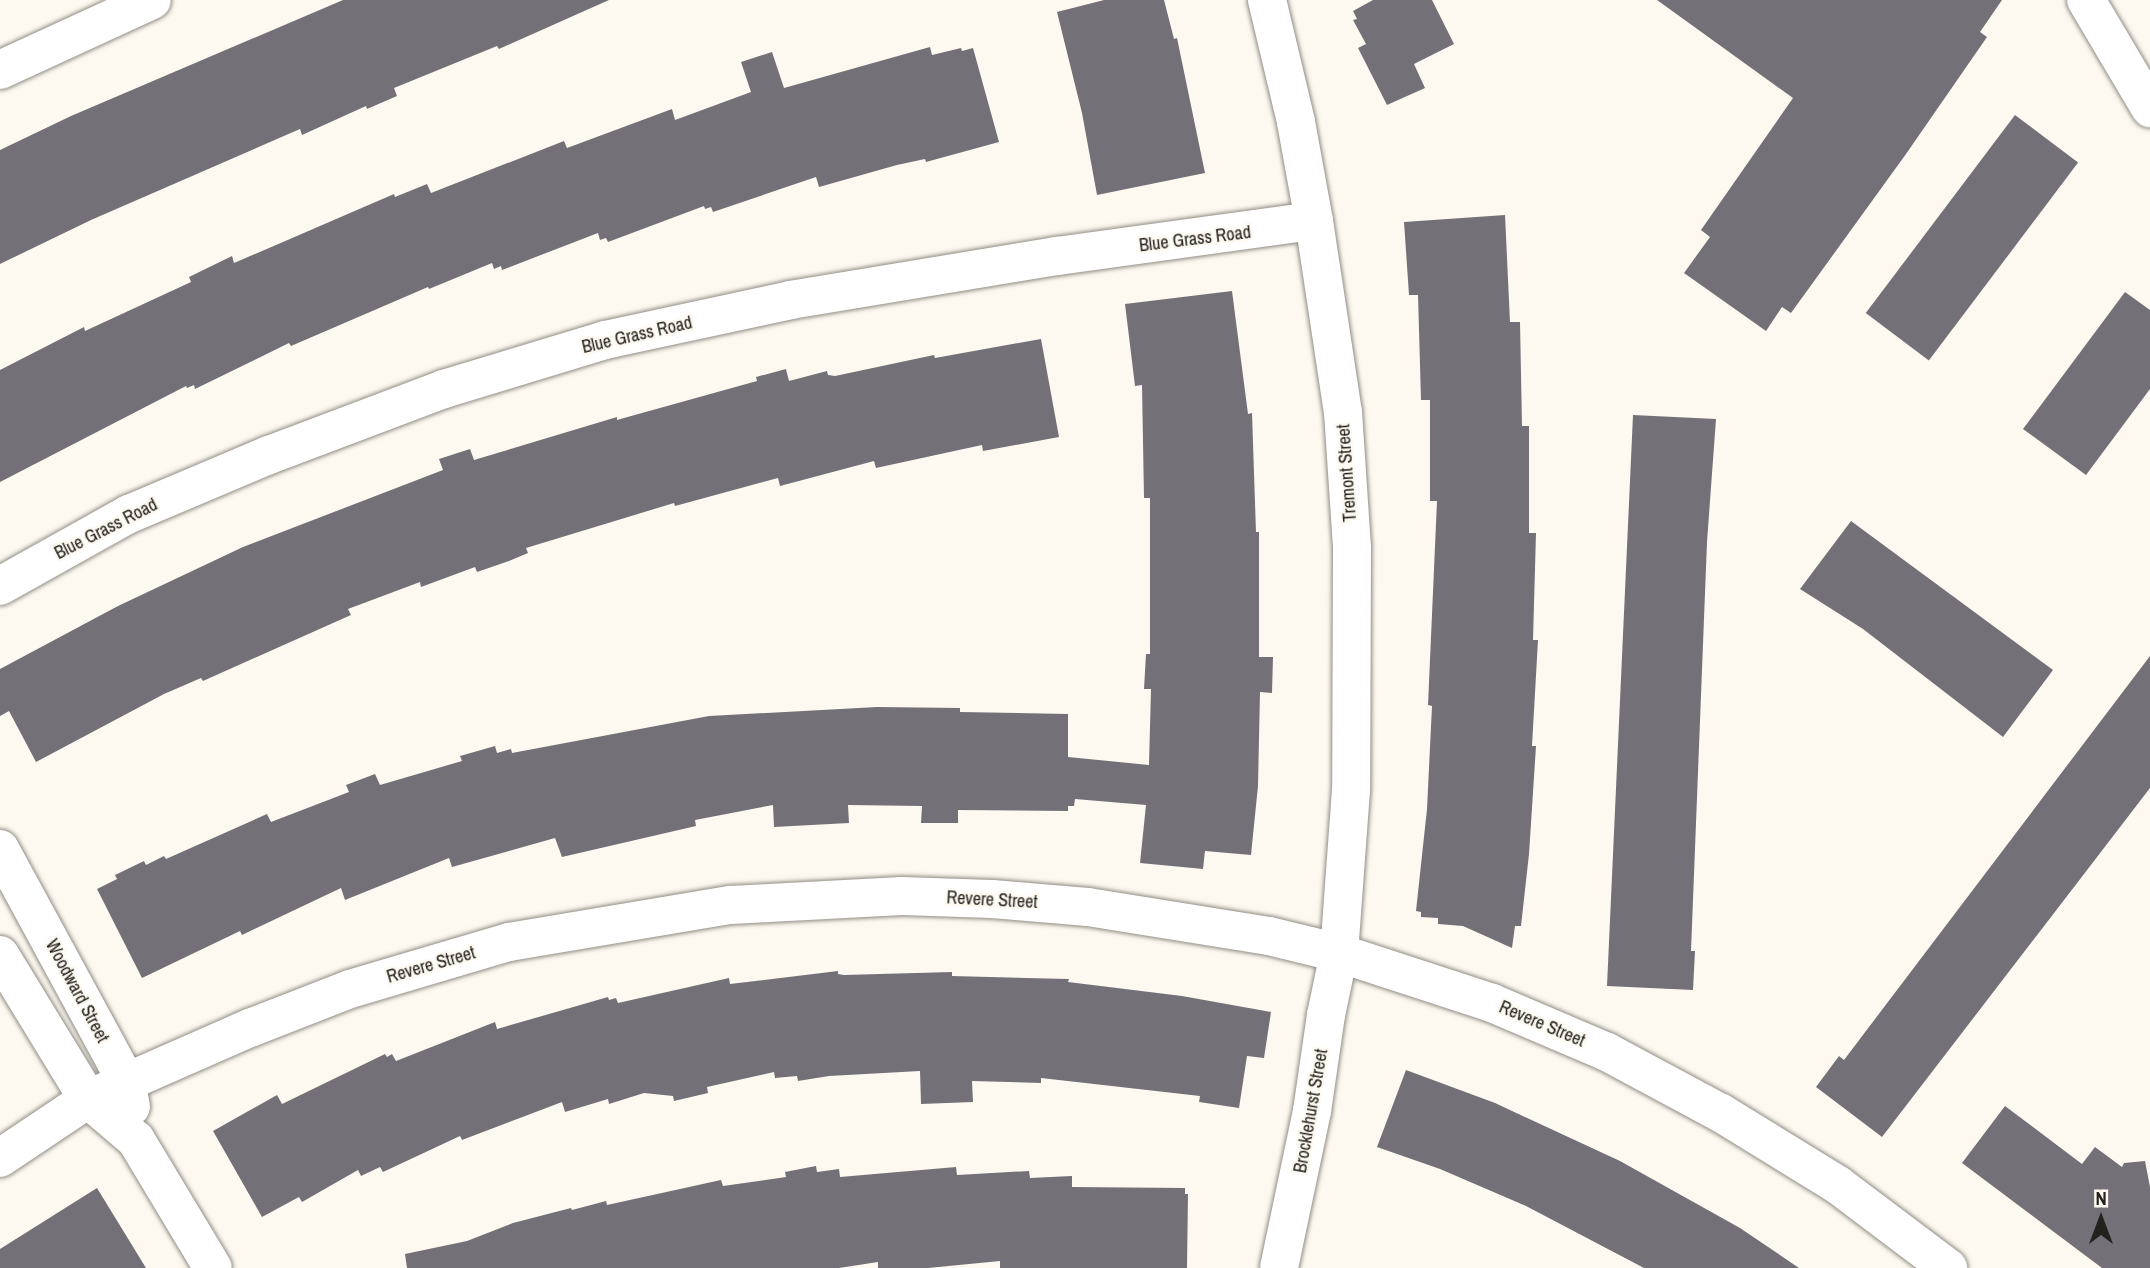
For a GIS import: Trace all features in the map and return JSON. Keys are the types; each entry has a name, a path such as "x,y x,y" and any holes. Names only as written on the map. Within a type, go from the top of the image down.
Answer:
{"street":[{"path":"0,70 152,0"},
{"name":"Tremont Street","path":"1267,0 1296,122 1343,412 1352,548 1351,790 1339,953"},
{"path":"2086,0 2150,108"},
{"name":"Blue Grass Road","path":"0,586 130,514 269,456 444,389 605,340 804,298 1056,256 1314,221"},
{"name":"Woodward Street","path":"0,849 126,1082 136,1140"},
{"name":"Revere Street","path":"0,1158 88,1099 126,1082 300,1008 441,961 579,928 730,905 902,896 992,899 1088,907 1269,936 1339,953 1492,1003 1607,1052 1721,1113 1838,1185 1948,1268"},
{"name":"Brocklehurst Street","path":"1279,1268 1312,1111 1326,1015 1339,953"},
{"name":"Woodward Street","path":"0,955 88,1099 136,1140 214,1268"}],"building":[{"path":"343,0 609,0 499,49 497,46 394,88 397,96 367,109 366,106 302,135 300,129 91,220 0,264 0,150 71,116"},
{"path":"1104,0 1164,0 1174,39 1177,38 1205,173 1097,195 1082,113 1057,12"},
{"path":"1373,0 1432,0 1454,44 1414,64 1425,88 1387,105 1358,48 1366,44 1353,20 1357,19 1353,11"},
{"path":"1657,0 2002,0 1980,32 1987,37 1906,154 1791,313 1782,307 1766,331 1684,273 1710,237 1701,230 1793,98"},
{"path":"930,47 932,55 973,48 999,142 926,162 925,159 897,165 819,187 816,177 713,212 711,207 705,209 704,206 608,242 606,238 600,240 598,233 502,270 501,266 494,269 492,263 429,289 428,287 291,346 289,343 195,389 194,385 187,388 186,386 0,482 0,370 84,327 85,331 191,282 189,277 232,256 234,263 394,194 395,197 427,184 431,193 564,141 567,148 672,109 675,120 751,92 741,62 772,52 784,88"},
{"path":"2015,115 2078,163 1929,361 1866,313"},
{"path":"1505,215 1510,322 1520,322 1522,426 1529,426 1529,533 1536,533 1533,640 1538,640 1532,746 1536,746 1529,854 1521,926 1515,926 1512,948 1463,926 1438,924 1438,918 1421,917 1421,912 1416,911 1427,809 1432,706 1428,705 1437,501 1430,501 1430,400 1421,400 1418,295 1409,295 1404,222"},
{"path":"1232,291 1248,414 1252,413 1256,532 1259,532 1259,657 1273,657 1272,693 1260,692 1258,786 1251,855 1205,851 1203,869 1140,863 1146,805 1075,799 1074,806 1068,806 1068,811 958,810 958,823 921,823 922,806 848,805 849,823 774,827 773,805 695,820 696,826 562,857 555,838 452,867 449,858 345,900 341,888 242,935 240,931 142,978 97,889 117,879 115,875 144,861 146,865 164,856 166,859 267,814 271,822 349,792 346,785 375,774 380,785 462,761 460,756 495,746 497,753 511,749 512,753 709,716 877,707 960,708 960,712 1068,714 1068,757 1149,765 1151,689 1144,689 1146,654 1150,654 1150,498 1144,498 1142,385 1135,386 1125,304"},
{"path":"2125,292 2150,310 2150,389 2086,475 2023,429"},
{"path":"1041,339 1059,437 983,451 982,445 876,468 874,461 780,486 778,478 675,506 674,503 526,548 528,553 477,572 475,567 421,587 420,582 348,609 351,615 203,681 201,678 164,694 36,762 9,711 0,716 0,669 118,606 243,547 443,470 439,459 470,449 474,460 617,417 617,420 757,381 756,377 786,369 789,381 827,371 828,375 835,376 934,355 935,358"},
{"path":"1633,415 1716,419 1707,542 1691,951 1695,951 1693,990 1607,986"},
{"path":"1851,521 2053,670 2003,737 1863,629 1800,589"},
{"path":"2150,656 2150,788 1882,1137 1816,1087 1839,1056 1844,1060"},
{"path":"838,971 838,974 844,975 952,972 952,976 1069,979 1068,982 1182,996 1271,1012 1264,1058 1247,1056 1239,1108 1199,1102 1200,1096 1041,1078 1041,1083 972,1081 973,1102 921,1104 920,1071 829,1076 798,1081 797,1076 775,1078 774,1072 707,1087 708,1093 674,1101 673,1096 644,1093 609,1104 608,1099 565,1112 562,1102 462,1140 460,1136 383,1172 380,1167 361,1176 358,1170 302,1202 299,1197 262,1217 213,1131 277,1095 282,1104 385,1054 387,1057 392,1054 396,1061 495,1022 497,1029 608,997 609,1000 616,998 618,1003 729,978 730,984"},
{"path":"1406,1070 1495,1103 1620,1161 1740,1228 1799,1268 1644,1268 1526,1206 1440,1169 1377,1147"},
{"path":"2005,1106 2082,1164 2095,1147 2122,1167 2124,1163 2145,1161 2150,1187 2150,1268 2102,1268 1962,1163"},
{"path":"816,1166 817,1172 839,1169 840,1177 956,1167 957,1175 1029,1171 1030,1178 1072,1176 1072,1187 1185,1188 1185,1194 1188,1194 1187,1268 1000,1268 1000,1261 928,1268 878,1268 878,1262 839,1268 407,1268 405,1254 467,1241 513,1223 571,1208 572,1210 606,1201 607,1205 721,1180 723,1186 786,1177 785,1172"},
{"path":"97,1188 146,1268 0,1268 0,1249"}]}
